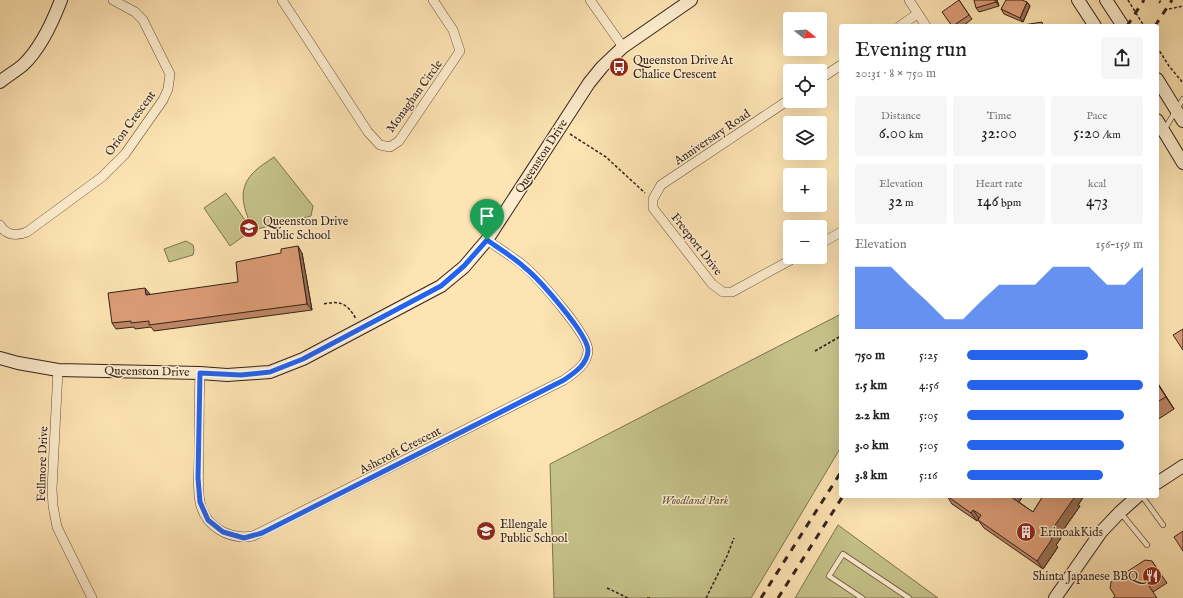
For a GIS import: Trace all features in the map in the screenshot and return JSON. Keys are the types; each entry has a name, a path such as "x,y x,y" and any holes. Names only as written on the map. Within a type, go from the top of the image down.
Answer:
{"street":[{"path":"0,82 23,64 35,51 55,16 61,0"},
{"name":"Orion Crescent","path":"0,225 2,230 13,235 28,232 102,177 125,154 163,100 170,84 170,74 153,38 142,20 135,12 113,0"},
{"name":"Monaghan Circle","path":"282,0 368,132 380,145 390,147 399,141 460,51 453,30 433,0"},
{"path":"590,0 624,47"},
{"name":"Queenston Drive","path":"0,358 18,363 58,370 241,375 270,372 303,359 441,286 464,266 487,240 589,83 602,67 624,47 692,0"},
{"path":"909,0 925,24"},
{"path":"1078,0 1094,24"},
{"path":"1106,0 1122,24"},
{"path":"903,24 918,14"},
{"path":"827,74 839,66"},
{"path":"1159,82 1183,121"},
{"name":"Anniversary Road","path":"653,199 661,185 783,104"},
{"path":"1159,123 1183,163"},
{"name":"Freeport Drive","path":"653,199 653,208 712,284 723,292 732,292 783,264"},
{"path":"827,240 839,233"},
{"name":"Ashcroft Crescent","path":"200,373 198,478 200,502 208,520 223,532 244,538 253,536 564,380 581,368 588,350 578,327 525,267 487,240"},
{"name":"Fellmore Drive","path":"58,370 52,489 53,506 57,527 92,598"},
{"path":"1159,482 1183,466"},
{"path":"1055,598 1101,532 1136,498"}],"lane":[{"path":"1164,131 1183,99"},
{"path":"1143,498 1163,525"},
{"path":"1120,512 1147,544"},
{"path":"862,598 829,576 843,554 909,598"}],"path":[{"path":"1128,0 1143,24"},
{"path":"1169,9 1183,6"},
{"path":"1159,50 1169,66 1183,83"},
{"path":"560,128 606,157 653,199"},
{"path":"324,304 332,302 344,305 353,313 362,328"},
{"path":"815,351 839,337"},
{"path":"706,598 727,556 734,538"},
{"path":"607,588 628,598"}],"green space":[{"path":"274,157 313,206 311,216 253,230 245,209 243,195 244,188 254,171"},
{"path":"226,193 252,230 230,246 204,208"},
{"path":"186,241 193,245 193,255 169,262 164,249"},
{"name":"Woodland Park","path":"839,315 839,450 751,598 554,598 550,464"},
{"path":"838,525 938,598 795,598"}],"building":[{"path":"959,0 969,15 956,24 951,24 942,12"},
{"path":"974,0 995,0 996,2 976,8"},
{"path":"1006,0 1022,0 1027,2 1020,18 1001,9"},
{"path":"1042,22 1042,24 1029,24"},
{"path":"298,246 307,304 149,325 149,321 112,323 108,293 145,288 146,295 238,282 236,262 281,253 281,249"},
{"path":"1183,329 1183,350 1173,335"},
{"path":"1159,386 1166,397 1159,401"},
{"name":"ErinoakKids","path":"950,498 1012,498 1033,512 1042,498 1074,498 1053,528 1055,530 1050,537 1052,539 1037,561 978,520 981,515 973,510 971,513"},
{"path":"1183,531 1183,551 1174,537"},
{"path":"1145,560 1152,561 1162,577 1149,586 1157,598 1113,598 1115,596 1110,588 1111,582"}],"railway":[{"path":"1128,24 1144,0"},
{"path":"1156,24 1172,0"},
{"path":"761,598 839,475"},
{"path":"778,598 842,498"}],"place":[{"name":"Queenston Drive At Chalice Crescent","path":"619,67"},
{"name":"Queenston Drive Public School","path":"249,228"},
{"name":"Ellengale Public School","path":"486,531"},
{"name":"ErinoakKids","path":"1026,532"},
{"name":"Shinta Japanese BBQ","path":"1152,576"}],"route":[{"path":"487,240 525,267 578,327 588,350 581,368 564,380 262,533 244,538 232,536 214,527 208,520 200,502 198,478 200,373 241,375 270,372 284,368 441,286 464,266 487,240"}]}
